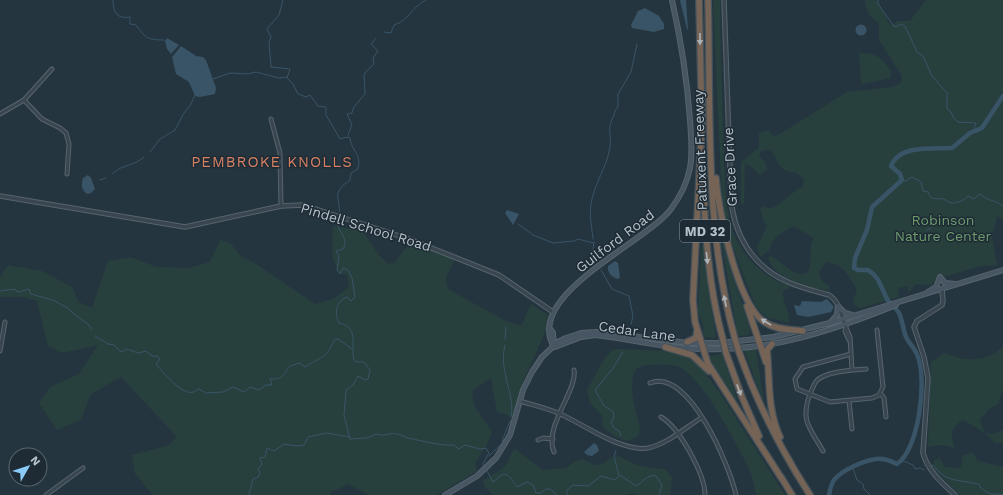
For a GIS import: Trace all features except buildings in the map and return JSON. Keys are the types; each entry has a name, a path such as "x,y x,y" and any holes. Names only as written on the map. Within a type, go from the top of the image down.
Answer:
{"highway":[{"name":"Patuxent Freeway","path":"699,0 704,222 708,264 726,353 753,424 792,495"},
{"name":"Patuxent Freeway","path":"708,0 715,235 722,284 739,352 766,417 810,495"},
{"path":"710,72 718,196 725,233 768,368"},
{"path":"702,121 693,300 697,328 703,350 711,369 782,479"},
{"path":"740,280 749,305 759,318 777,328 803,331"},
{"path":"687,342 696,338 697,328"},
{"path":"772,344 767,349 769,399 774,423 802,482"},
{"path":"665,347 681,351 698,360 726,393"}],"main road":[{"name":"Guilford Road","path":"554,347 550,338 553,312 566,294 584,276 662,220 677,201 686,184 691,155 689,108 685,66 672,0"},
{"name":"Cedar Lane","path":"554,347 574,339 595,336 665,347 703,350 761,346 799,338 884,308 1003,270"},
{"path":"924,295 936,286 940,278 945,283 958,284"},
{"path":"838,306 845,313 856,315"},
{"path":"830,323 837,315 838,306"},
{"name":"Cedar Lane","path":"554,347 558,342 580,333 597,332 666,341 701,343 759,339 803,331 830,323 844,323 856,315 884,308"},
{"path":"761,346 766,343 844,323"},
{"path":"552,331 557,336 566,338"},
{"path":"445,495 451,494 488,467 507,441 520,401 532,372 542,358 554,347"}],"street":[{"name":"Grace Drive","path":"724,0 730,197 736,226 746,247 765,269 788,283 829,295 836,300 844,323"},
{"path":"0,114 24,100 52,69"},
{"path":"24,100 42,119 60,128 66,133 69,144 67,174"},
{"path":"271,119 280,152 281,206"},
{"name":"Pindell School Road","path":"0,196 185,227 281,206 297,205 309,207 442,251 506,278 553,312"},
{"path":"942,290 942,305 917,321 914,327 926,364 928,378 923,453 932,473 955,495"},
{"path":"0,351 5,322"},
{"path":"844,323 845,332 849,340 852,370"},
{"path":"877,330 883,387 881,394 884,398 886,417"},
{"path":"850,354 803,367 796,377 796,387 798,390 830,402 872,398 881,394"},
{"path":"823,451 806,419 805,410 814,383 820,377 866,368"},
{"path":"554,452 553,439 559,413 574,379 574,370"},
{"path":"650,383 660,381 678,388 686,395 725,459 736,495"},
{"path":"520,401 559,413 620,444 631,448 655,446 701,418"},
{"path":"849,401 852,429"},
{"path":"660,417 669,422 700,472 704,482 705,495"},
{"path":"538,440 543,438 553,439"},
{"path":"46,495 83,468"}],"green space":[{"path":"713,0 720,0 724,158 726,200 729,220 736,239 752,262 772,278 789,286 790,288 783,291 783,295 789,315 789,323 766,317 755,305 731,242 722,205"},
{"name":"Robinson Nature Center","path":"865,0 878,0 888,22 891,25 898,21 910,21 926,0 1003,0 1003,220 997,216 992,237 997,265 981,266 936,279 931,285 916,284 908,293 908,286 898,288 899,297 860,308 854,304 853,300 857,290 855,285 849,276 836,265 826,262 819,272 822,281 830,287 829,291 803,285 794,281 777,271 771,265 768,258 771,256 796,273 805,274 808,271 810,266 811,247 814,238 793,226 777,236 770,245 770,250 760,257 757,247 767,226 763,220 760,208 763,206 770,209 779,204 803,186 804,179 795,172 786,171 782,168 771,151 767,149 760,152 759,156 765,162 767,170 760,175 752,167 745,163 744,205 741,203 741,162 759,148 759,133 768,130 774,136 778,135 847,92 893,87 901,83 902,76 879,40 879,24 869,14 866,8"},
{"path":"859,53 874,55 881,59 891,71 890,78 863,84 861,82"},
{"path":"333,226 363,231 378,254 388,264 394,263 412,240 456,257 446,278 448,289 504,320 521,326 531,304 548,315 547,328 524,380 513,417 497,412 491,378 472,391 474,405 492,432 487,445 475,463 477,471 437,495 368,495 349,484 331,492 330,495 153,495 135,474 132,455 167,446 177,437 121,377 91,394 81,420 57,430 39,403 50,387 79,374 98,345 62,353 48,346 37,301 23,297 0,297 0,277 8,265 42,271 72,287 79,302 92,308 108,261 131,257 156,267 188,268 210,262 220,240 230,243 241,256 256,264 315,304 333,299 349,287 347,274 340,274 332,257"},
{"path":"719,228 721,229 733,276 750,328 749,335 739,336 737,331"},
{"path":"702,240 716,338 704,337 704,328 698,312"},
{"path":"1003,346 1003,391 1000,396 999,404 989,409 980,420 985,433 963,420 953,429 952,432 952,439 955,448 942,445 928,447 931,362 944,353 955,357 969,359 988,357"},
{"path":"612,350 670,351 689,357 703,370 720,393 785,495 756,495 750,471 738,446 701,387 692,376 680,367 658,364 641,366 635,371 632,391 640,431 637,437 626,441 614,436 603,427 602,415 590,403 587,390 603,361"},
{"path":"744,350 756,350 764,403"},
{"path":"722,354 738,402 713,365 710,356"},
{"path":"1003,430 1003,443 995,443 985,433 993,434"},
{"path":"515,449 543,470 566,468 575,461 583,459 594,465 603,464 610,458 620,456 641,466 665,469 672,477 670,495 638,495 635,493 625,495 493,495 484,486 483,481 505,466"},
{"path":"972,452 978,461 1003,467 1003,495 960,495 934,469 934,461 939,457 945,467 961,468 962,456"}],"water":[{"path":"680,0 686,0 688,30 687,29"},
{"path":"645,8 659,16 664,24 664,29 654,32 632,28 631,25 638,11"},
{"path":"861,24 865,26 867,30 865,34 861,36 857,34 855,30 857,26"},
{"path":"167,38 179,45 171,54 167,49 165,41"},
{"path":"181,46 196,56 203,57 206,60 216,88 215,94 200,97 195,96 189,82 176,74 172,57"},
{"path":"88,175 91,178 95,189 88,194 84,191 82,185 83,178"},
{"path":"507,210 519,214 513,225 505,213"},
{"path":"615,261 618,263 620,277 618,279 608,271 608,266"},
{"path":"827,299 834,307 831,312 808,317 797,315 794,305 800,306 802,301 821,302"},
{"path":"594,443 597,445 599,451 592,456 587,455 584,452"}],"waterway":[{"path":"113,0 115,12 119,16 130,17 130,24 136,25 142,33 150,39 164,40"},
{"path":"283,0 279,15 267,29 271,37 269,42 271,67 290,69 287,78 293,84 298,94 306,97 310,95 318,106 326,107 326,115 340,139 347,137 350,138 352,146 359,159 358,169 351,173 350,180 342,186 338,192 340,208 339,215"},
{"path":"384,32 391,33 394,25 407,17 417,6 426,0"},
{"path":"878,0 878,4 893,25 896,27 901,24 905,26 917,52 923,56 932,76 947,93 947,109 958,122 976,123 973,131"},
{"path":"348,135 352,125 347,114 352,113 354,107 365,94 364,74 374,64 373,58 378,51 371,44 376,38"},
{"path":"593,239 590,213 591,204 610,147 610,124 618,107 618,94 631,72 637,44"},
{"path":"213,79 230,73 247,74 256,72 279,78 287,77"},
{"path":"150,152 160,139 175,130 195,95"},
{"path":"829,495 831,485 834,480 853,466 879,459 897,464 905,456 911,444 916,430 919,414 922,382 921,368 916,352 907,339 899,313 887,299 875,276 868,270 858,270 854,268 855,258 867,230 872,207 902,180 900,174 891,166 895,159 902,154 918,149 952,148 970,133 982,128 1003,96"},
{"path":"112,174 144,157"},
{"path":"902,180 906,181 912,177 921,182 923,191 928,192 930,197 943,199 950,203 959,202 968,196 974,199 980,194 1003,206"},
{"path":"100,180 106,178"},
{"path":"337,222 345,242 343,249 336,251 339,256 337,270 340,274 343,268 348,270 352,278 355,297 351,301 347,297 340,301 336,312 337,319 339,323 346,325 352,333 354,360 357,362 364,362 370,370 368,379 365,380 358,376 353,385 346,390 344,415 350,439 367,438 376,434 400,434 408,438 432,443 454,445 459,449 465,445 480,449 486,448 489,453 483,464 484,467"},
{"path":"518,224 533,235 553,243 574,241 578,239 593,243"},
{"path":"927,230 931,228"},
{"path":"594,242 592,256 596,262"},
{"path":"601,270 612,289 629,296 633,316 631,324"},
{"path":"0,291 15,289 19,292 29,289 31,294 55,301 69,309 88,324 92,330"},
{"path":"505,340 506,327"},
{"path":"95,336 108,344 114,345 121,352 127,349 138,353 146,351 152,356 157,356 160,359 156,364 179,387 189,392 194,392 199,389 206,393 223,392 233,387 244,392 250,387 259,390 266,385 272,385 270,379 281,377 290,366 299,363 305,367 326,354 335,339 338,339 352,349"},
{"path":"505,345 503,355 505,374 511,400 511,417"},
{"path":"621,436 619,431 615,429 611,423 614,417 613,411 604,406 595,390 613,368 623,352"},
{"path":"502,441 510,421"},
{"path":"249,495 253,479 258,477 260,473 258,469 262,464 260,458 265,457 267,448 274,451 284,444 297,446 304,445 308,437 326,433 350,437"},
{"path":"489,456 500,445"},
{"path":"616,450 614,457 619,475"},
{"path":"901,460 913,465 915,469 920,468 924,470"},
{"path":"931,466 933,465 938,471 948,478 980,484 980,487 983,490 991,494 1003,494"},
{"path":"853,468 857,480 863,484 864,489 870,495"},
{"path":"486,469 493,482 500,476 506,475 511,478 517,487 527,482 533,485 536,493 541,493 546,489 550,489 557,495"},
{"path":"568,495 566,491 573,485 588,486 601,476 615,480 620,475 636,486 647,477 656,476 662,485 659,495"}],"district":[{"name":"PEMBROKE KNOLLS","path":"272,162"}]}
